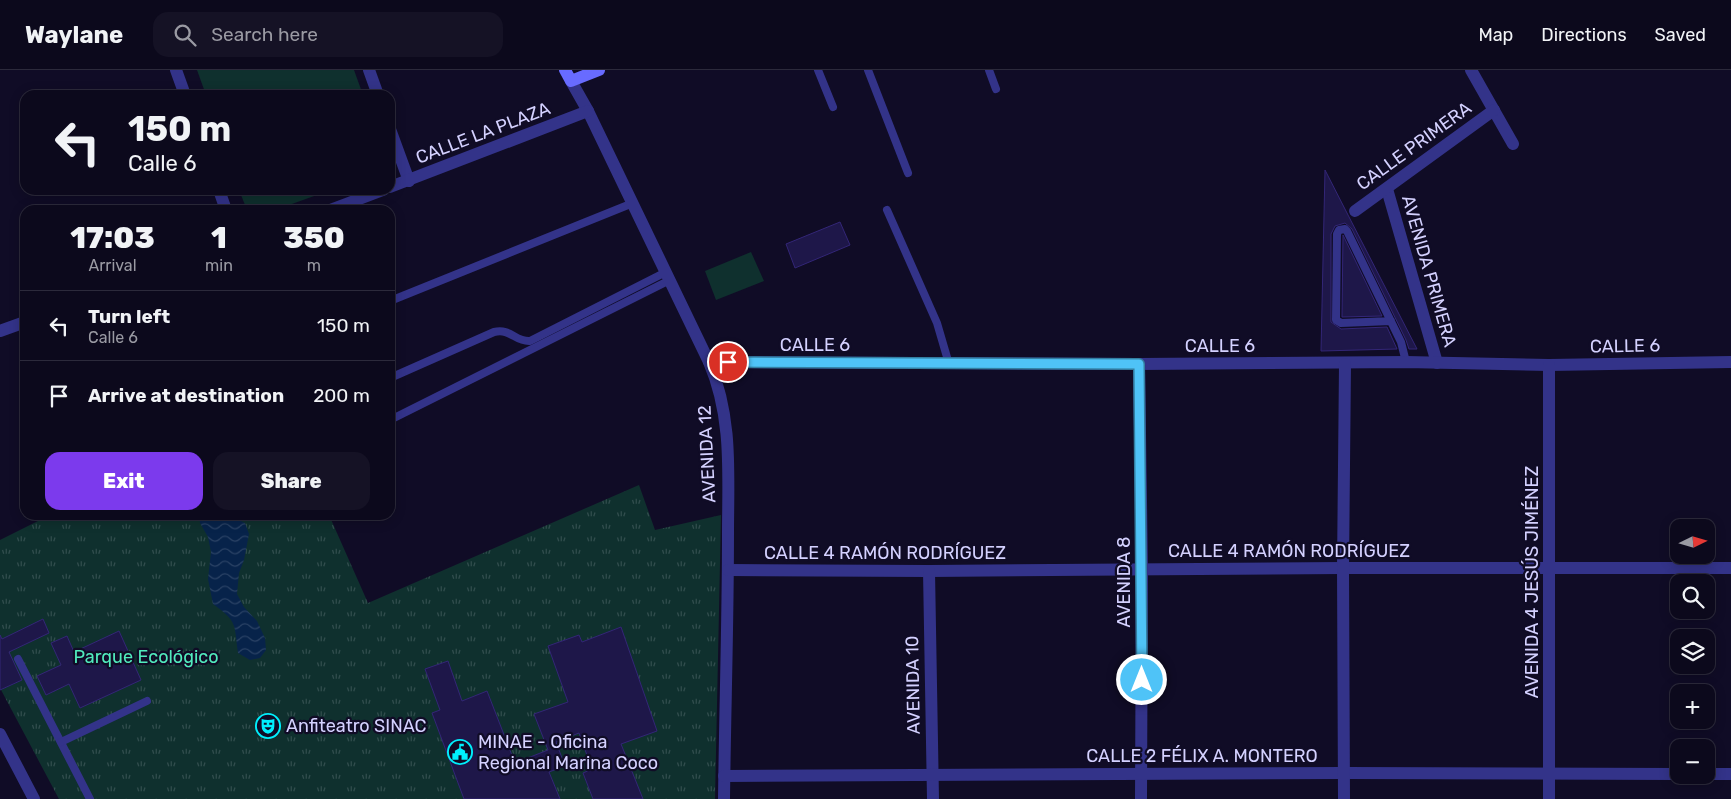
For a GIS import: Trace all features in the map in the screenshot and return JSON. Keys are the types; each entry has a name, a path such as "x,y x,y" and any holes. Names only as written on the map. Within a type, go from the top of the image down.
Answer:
{"main road":[{"path":"568,75 599,70"}],"street":[{"path":"176,70 183,90"},
{"path":"369,70 376,90"},
{"path":"1471,70 1513,144"},
{"name":"AVENIDA 12","path":"568,75 588,111 709,362 718,383 724,409 728,442 724,799"},
{"name":"CALLE PRIMERA","path":"1355,210 1387,189 1494,110"},
{"name":"CALLE LA PLAZA","path":"395,186 588,111"},
{"path":"395,142 409,180"},
{"name":"AVENIDA PRIMERA","path":"1387,189 1437,363"},
{"path":"343,205 370,195"},
{"path":"0,331 20,324"},
{"name":"CALLE 6","path":"709,362 949,364 1345,364 1406,362 1550,365 1731,362"},
{"name":"AVENIDA 8","path":"1139,364 1142,569 1141,799"},
{"path":"1344,799 1343,568 1345,364"},
{"name":"AVENIDA 4 JESÚS JIMÉNEZ","path":"1549,799 1550,365"},
{"name":"CALLE 4 RAMÓN RODRÍGUEZ","path":"728,570 929,571 1343,568 1550,570 1731,568"},
{"name":"AVENIDA 10","path":"929,571 932,799"},
{"path":"0,734 34,799"},
{"name":"CALLE 2 FÉLIX A. MONTERO","path":"724,776 1142,773 1670,774"},
{"path":"1715,774 1731,774"}],"lane":[{"path":"818,70 833,107"},
{"path":"868,70 908,173"},
{"path":"989,70 996,89"},
{"path":"395,299 633,203"},
{"path":"887,210 938,323 949,364"},
{"path":"1391,321 1341,323 1336,320 1337,234 1339,230 1345,229 1347,231 1391,321 1401,342 1406,362"},
{"path":"395,376 500,330 507,331 524,342 530,341 668,276"},
{"path":"395,417 668,276"},
{"path":"18,659 90,799"},
{"path":"61,742 146,701"}],"green space":[{"path":"197,70 354,70 361,90 204,90"},
{"path":"241,195 317,195 289,205 245,205"},
{"path":"751,252 764,281 716,300 705,271"},
{"name":"Parque Ecológico","path":"639,485 655,530 721,515 715,799 59,799 0,688 0,540 40,520 331,520 368,603"}],"water":[{"path":"200,520 239,520 245,523 249,534 244,560 239,573 237,594 244,607 257,621 265,638 266,650 260,658 250,660 238,653 235,629 231,620 213,604 208,579 211,552 208,537"}],"building":[{"path":"1325,170 1417,349 1409,349 1352,229 1345,223 1335,226 1331,234 1331,322 1341,329 1387,327 1397,349 1321,351"},
{"path":"840,222 850,245 795,268 786,244"},
{"path":"1343,235 1382,316 1342,317"},
{"path":"43,619 49,633 9,652 22,680 0,690 0,635 2,639"},
{"path":"621,627 657,731 621,744 643,799 593,799 583,773 592,769 579,733 556,742 565,766 549,772 560,799 464,799 432,713 440,710 425,669 448,661 462,701 487,691 515,763 548,750 534,714 568,702 548,646 579,635 582,642"},
{"path":"119,631 141,680 80,708 69,684 46,695 37,676 61,665 51,643 67,636 74,652"}],"place":[{"name":"Anfiteatro SINAC","path":"268,726"},
{"name":"MINAE - Oficina Regional Marina Coco","path":"460,752"}],"route":[{"path":"728,362 1139,364 1142,680"}]}
